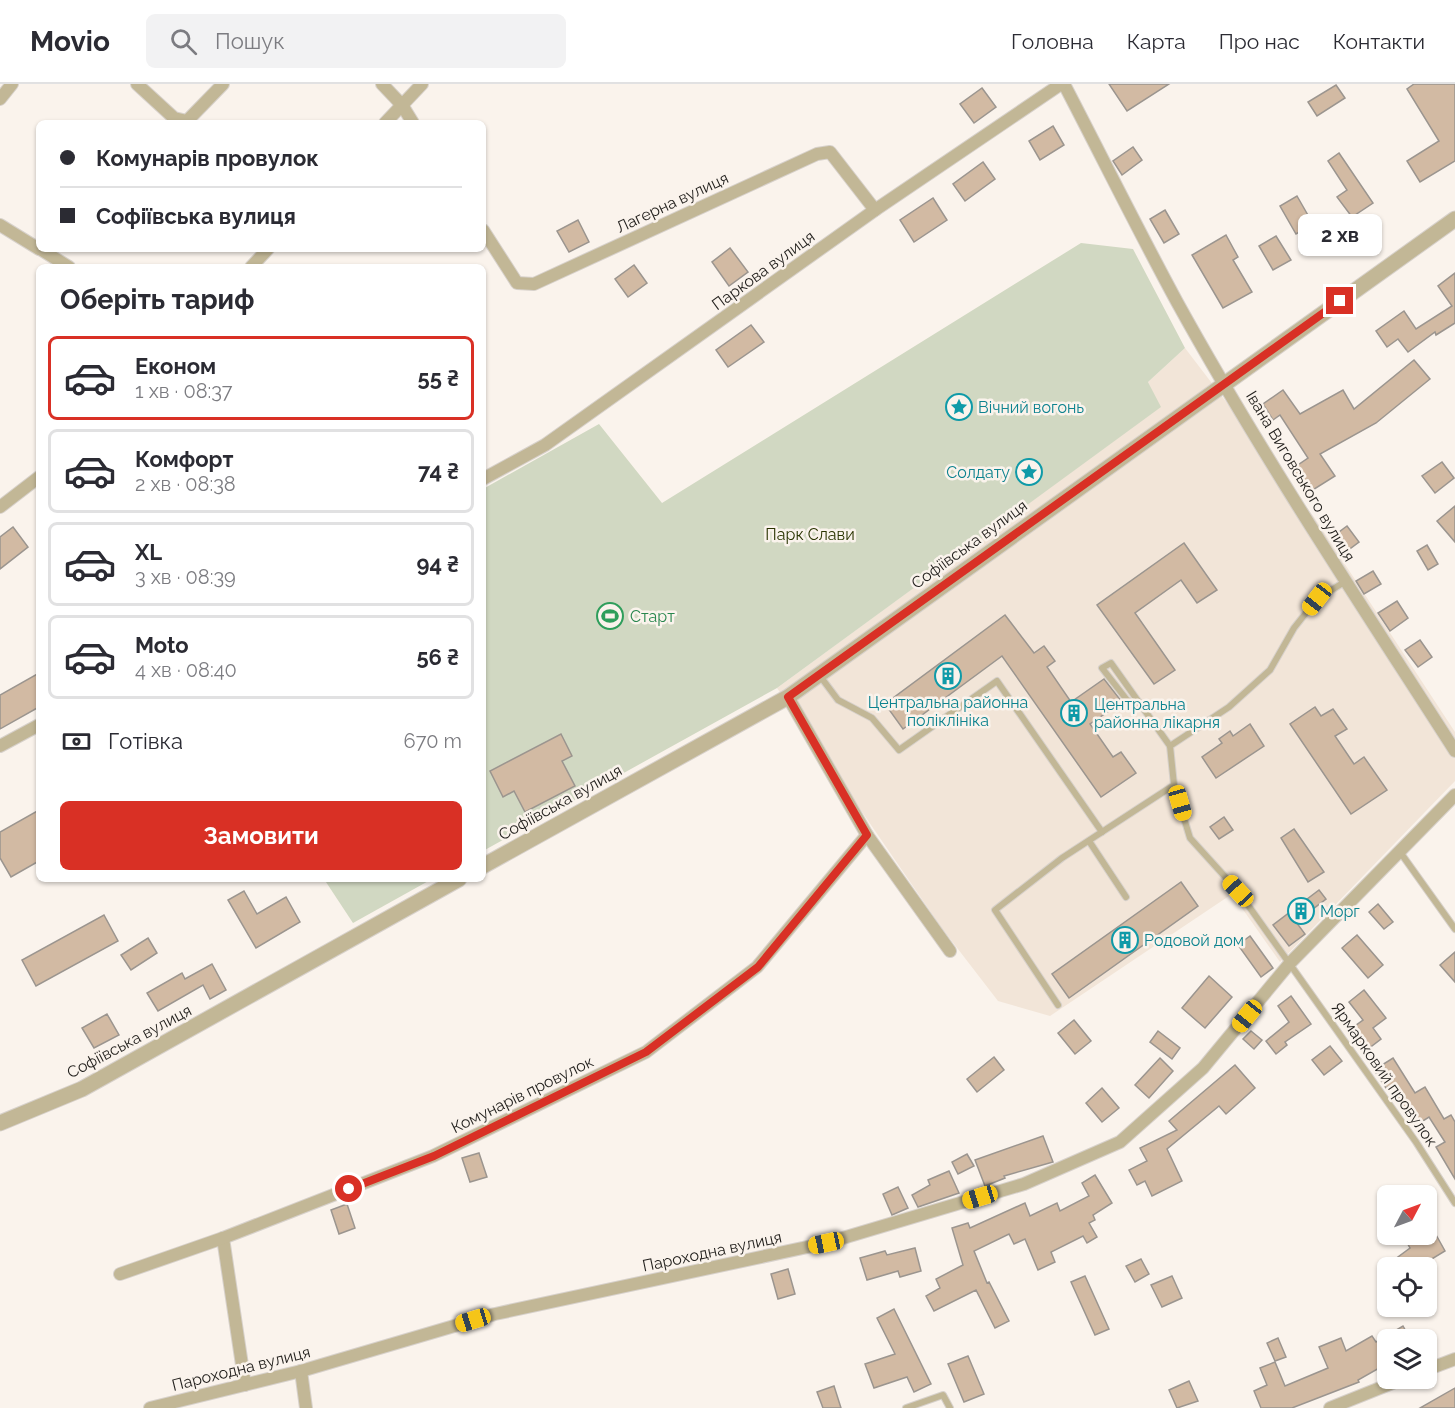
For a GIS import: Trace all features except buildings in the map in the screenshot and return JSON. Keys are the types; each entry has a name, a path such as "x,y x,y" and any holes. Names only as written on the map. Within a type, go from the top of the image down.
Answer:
{"street":[{"path":"0,99 12,84"},
{"path":"137,84 174,118 183,120"},
{"path":"188,120 223,84"},
{"path":"382,84 402,105 411,120"},
{"path":"388,120 422,84"},
{"name":"Паркова вулиця","path":"486,477 553,439 875,210 1062,84"},
{"name":"Івана Виговського вулиця","path":"1062,84 1178,302 1225,383 1346,581 1455,751"},
{"name":"Лагерна вулиця","path":"486,235 517,283 534,284 817,154 830,152 875,210"},
{"name":"Софіївська вулиця","path":"486,864 788,697 1455,219"},
{"path":"0,225 36,247"},
{"path":"44,252 64,264"},
{"path":"254,264 265,252"},
{"path":"0,507 36,479"},
{"path":"788,697 867,835 950,951"},
{"path":"0,746 36,727"},
{"name":"Пароходна вулиця","path":"150,1408 301,1371 495,1314 826,1243 1024,1184 1120,1142 1203,1068 1290,963 1455,795"},
{"name":"Комунарів провулок","path":"120,1274 223,1238 434,1156 646,1052 758,967 867,835"},
{"name":"Софіївська вулиця","path":"0,1123 82,1089 454,882"},
{"path":"223,1238 245,1385"},
{"path":"1437,1366 1455,1359"},
{"path":"301,1371 306,1408"},
{"path":"1330,1408 1378,1389"}],"lane":[{"path":"1142,708 1128,700 1102,668 1112,663 1170,746 1229,707 1270,670 1294,628 1317,599 1346,581"},
{"path":"819,674 838,700 872,717 899,750 998,681 1102,832"},
{"name":"Ярмарковий провулок","path":"1170,746 1174,785 1190,838 1238,891 1416,1142 1455,1203"},
{"path":"1058,1005 995,910 1089,841 1174,785"},
{"path":"1089,841 1126,897"},
{"path":"1400,851 1455,929"},
{"path":"906,1408 943,1395 950,1408"}],"shaded area":[{"path":"1185,348 1314,517 1455,732 1455,781 1280,962 1232,894 1050,1016 998,1001 941,927 777,688 1160,407 1148,382"}],"green space":[{"name":"Парк Слави","path":"1081,243 1133,249 1185,348 1148,382 1161,407 777,688 486,849 486,487 599,424 662,503"},
{"path":"326,882 427,882 353,923"}],"place":[{"name":"Вічний вогонь","path":"959,407"},
{"name":"Солдату","path":"1029,472"},
{"name":"Старт","path":"610,616"},
{"name":"Центральна районна поліклініка","path":"948,676"},
{"name":"Центральна районна лікарня","path":"1074,713"},
{"name":"Морг","path":"1301,911"},
{"name":"Родовой дом","path":"1125,940"}],"route":[{"path":"349,1189 434,1156 646,1052 758,967 867,835 788,697 1340,301"}]}
